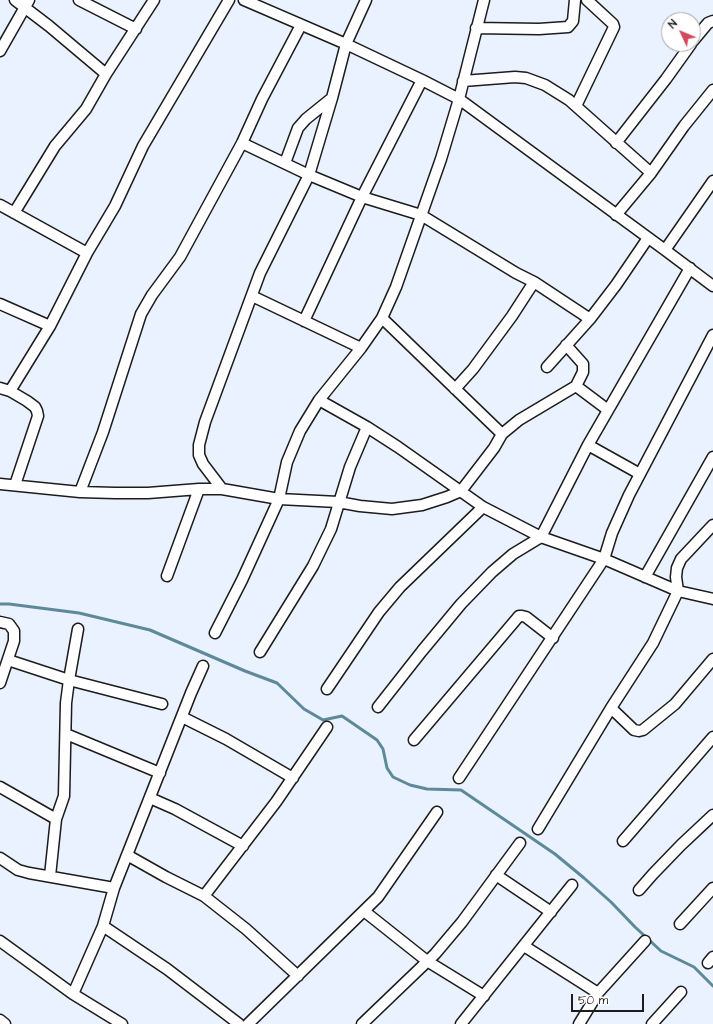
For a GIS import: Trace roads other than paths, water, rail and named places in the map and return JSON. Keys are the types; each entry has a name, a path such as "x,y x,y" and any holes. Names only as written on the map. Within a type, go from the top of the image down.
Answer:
{"street":[{"path":"15,0 27,4 106,74"},
{"path":"79,0 136,29"},
{"path":"14,213 54,146 86,109 106,74 154,0"},
{"path":"15,485 38,416 37,411 27,401 5,390 50,326 88,253 115,206 143,146 229,0"},
{"path":"222,489 203,464 199,455 199,445 205,422 263,267 309,175 332,98 346,44 366,0"},
{"path":"215,633 242,580 279,499 287,462 300,431 319,400 361,348 382,318 396,287 441,159 459,100 484,0"},
{"path":"476,28 539,29 568,26 573,21 575,0"},
{"path":"576,106 614,27 613,24 588,0"},
{"path":"250,1 346,44 422,80 459,100 666,250 713,286"},
{"path":"0,51 27,4"},
{"path":"701,31 708,23 713,21"},
{"path":"80,492 103,432 141,314 152,295 180,257 242,143 262,99 301,25"},
{"path":"616,142 685,52"},
{"path":"463,81 515,77 526,78 544,85 569,100 651,173"},
{"path":"304,321 362,197 422,80"},
{"path":"616,215 651,173 684,126 713,90"},
{"path":"284,163 298,128 306,119 332,98"},
{"path":"242,143 309,175 362,197 421,215 516,273 534,282 590,319"},
{"path":"666,250 713,181"},
{"path":"0,205 88,253"},
{"path":"547,367 608,297 648,238"},
{"path":"378,707 461,604 492,572 513,554 541,537 588,445 690,268"},
{"path":"455,389 473,369 512,316 534,282"},
{"path":"252,296 361,348"},
{"path":"0,304 50,326"},
{"path":"382,318 502,434"},
{"path":"459,778 604,559 619,517 713,335"},
{"path":"0,484 80,492 148,493 199,489 222,489 279,499 338,502 392,509 422,505 447,498 462,491 494,448 502,434 519,420 576,386 583,372 583,364 566,344"},
{"path":"576,386 608,410"},
{"path":"319,400 367,427 398,447 483,507 541,537 604,559 678,591 713,599"},
{"path":"260,652 313,566 331,529 338,502 350,467 367,427"},
{"path":"588,445 640,474"},
{"path":"645,577 713,457"},
{"path":"167,576 199,489"},
{"path":"327,689 379,612 400,587 483,507"},
{"path":"538,828 652,643 678,591 676,568 682,559 713,525"},
{"path":"414,740 519,616 526,617 553,638"},
{"path":"0,622 9,624 14,631 14,641 0,683"},
{"path":"50,876 56,819 64,796 66,703 78,629"},
{"path":"611,708 634,730 643,730 675,704 713,659"},
{"path":"8,660 69,680 162,704"},
{"path":"73,994 103,926 114,888 203,666"},
{"path":"182,717 226,739 293,778"},
{"path":"204,896 293,778 328,727"},
{"path":"66,734 160,773"},
{"path":"623,841 713,737"},
{"path":"0,787 56,819"},
{"path":"150,798 175,809 243,846"},
{"path":"248,1024 378,897 437,812"},
{"path":"639,890 681,845 713,815"},
{"path":"362,1024 428,961 462,922 520,843"},
{"path":"128,855 166,878 204,896 246,929 298,976"},
{"path":"0,858 18,870 29,873 114,888"},
{"path":"496,875 551,912"},
{"path":"461,1024 572,885"},
{"path":"680,924 713,888"},
{"path":"364,911 428,961 484,996"},
{"path":"103,926 167,969 239,1024"},
{"path":"0,941 73,994 122,1024"},
{"path":"579,1024 598,993 645,941"},
{"path":"524,946 598,993"},
{"path":"652,1024 681,992"},
{"path":"0,1020 6,1024"}],"waterway":[{"path":"0,604 79,613 150,630 245,671 277,683 304,709 323,720 342,716 377,740 383,749 387,768 393,777 410,785 427,789 461,790 555,854 611,902 661,951 694,967 713,986"}]}
